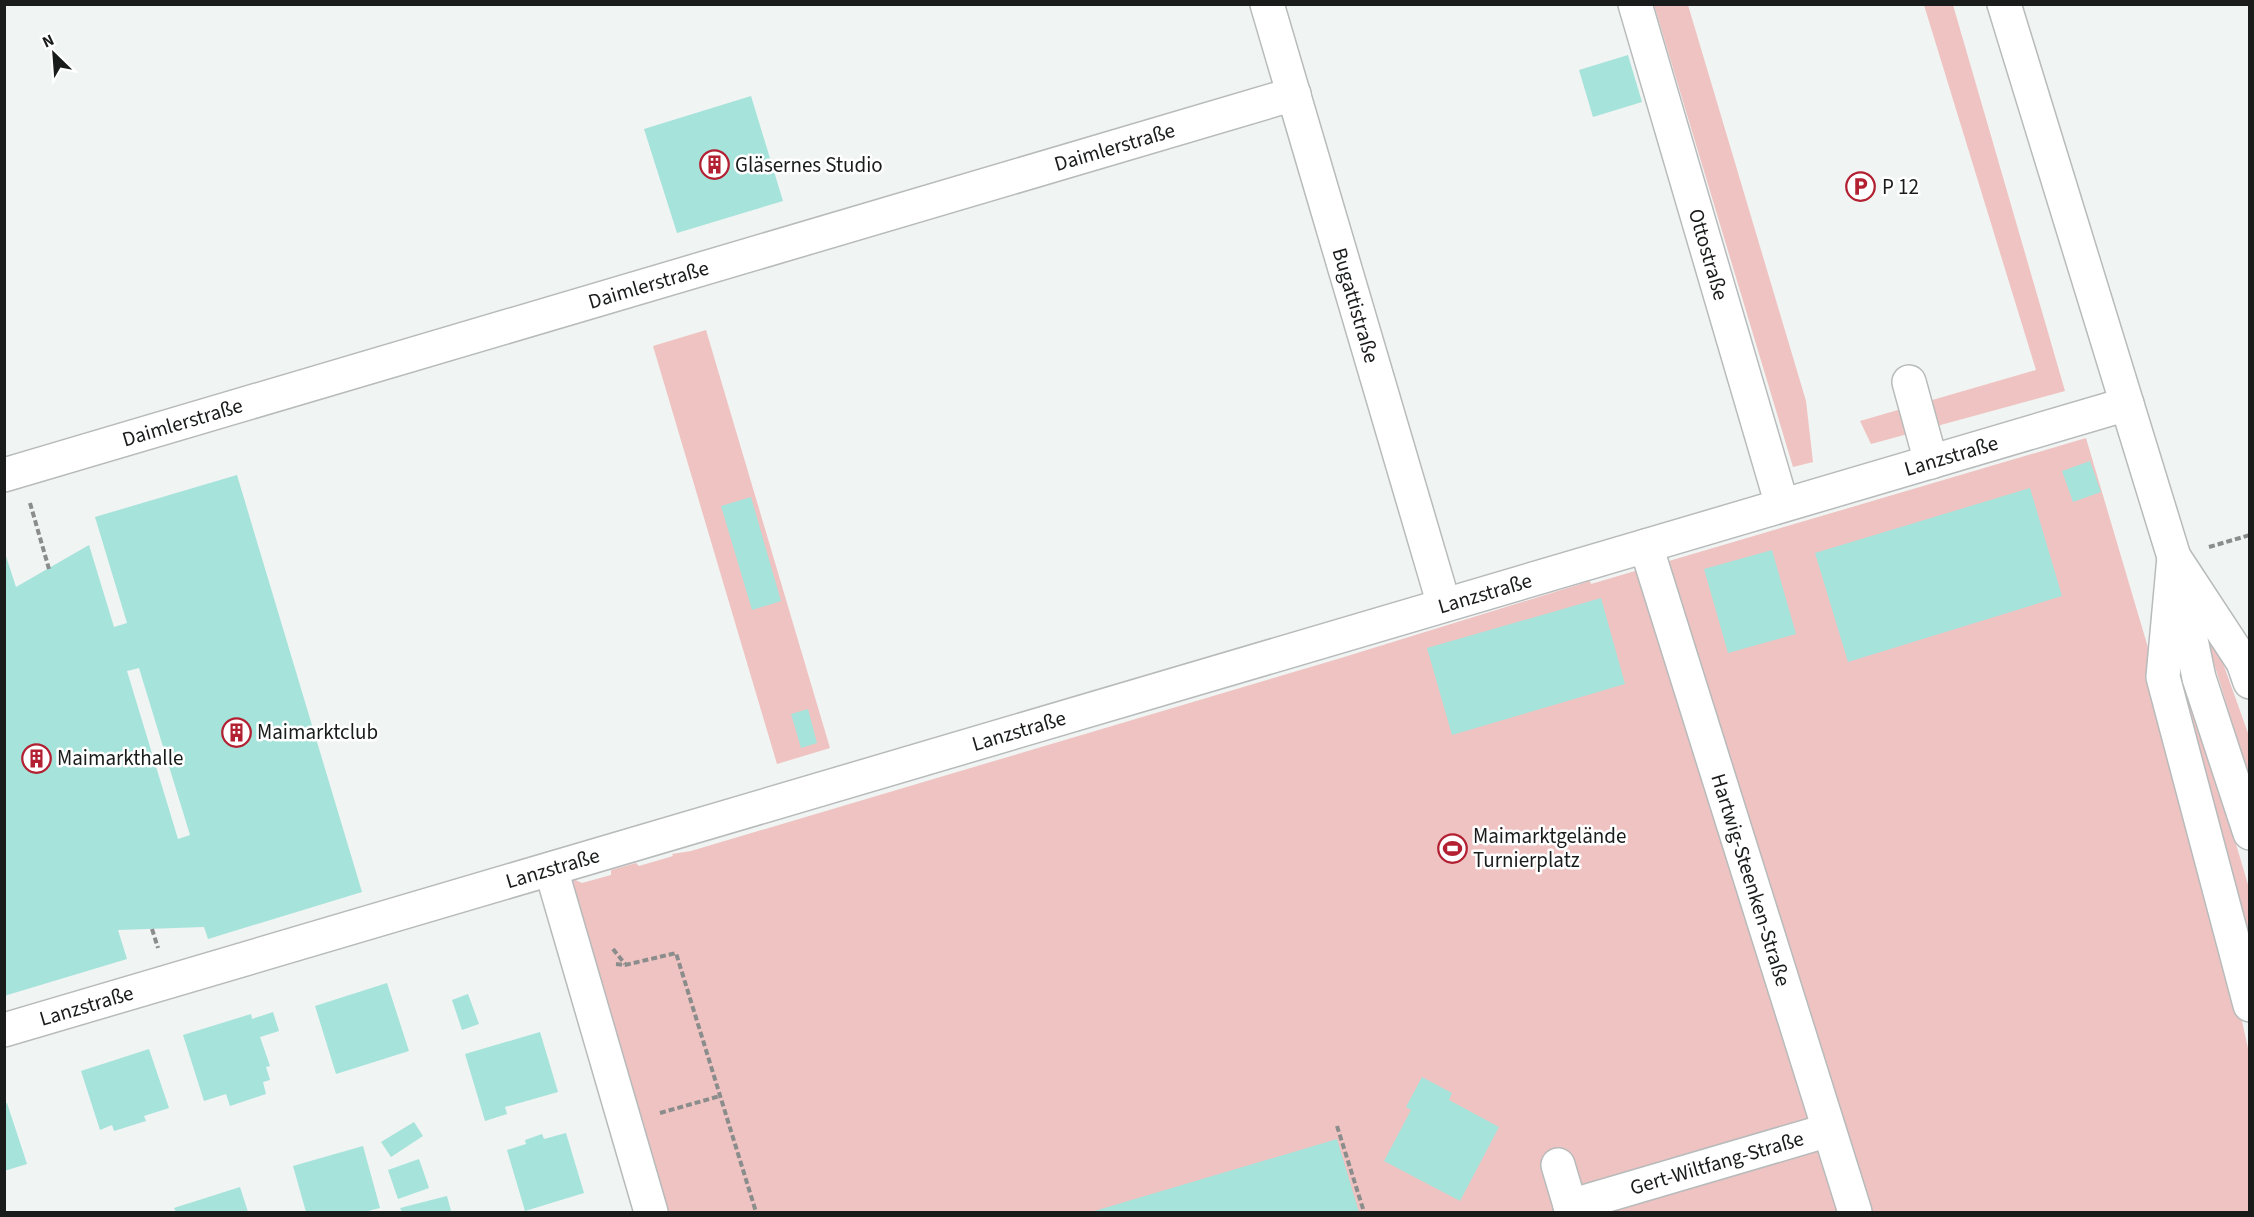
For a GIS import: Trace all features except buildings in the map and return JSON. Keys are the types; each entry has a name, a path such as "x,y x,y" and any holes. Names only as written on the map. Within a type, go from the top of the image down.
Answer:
{"lane":[{"name":"Bugattistraße","path":"1267,4 1444,605"},
{"name":"Ottostraße","path":"1635,4 1782,505"},
{"path":"2004,4 2174,557 2199,678 2250,833"},
{"name":"Daimlerstraße","path":"13,472 1294,94"},
{"path":"1909,382 1931,462"},
{"name":"Lanzstraße","path":"4,1030 2127,404"},
{"name":"Hartwig-Steenken-Straße","path":"1646,546 1855,1212"},
{"path":"2174,557 2243,662 2250,682"},
{"path":"2174,557 2163,677 2250,1005"},
{"path":"551,869 651,1212"},
{"name":"Gert-Wiltfang-Straße","path":"1571,1209 1829,1130"},
{"path":"1558,1164 1571,1209"}],"path":[{"path":"13,472 49,569"},
{"path":"2234,539 2250,535"},
{"path":"578,963 625,965 676,953 756,1212"},
{"path":"625,1124 720,1096"},
{"path":"1337,1126 1364,1212"}],"shaded area":[{"path":"1654,5 1688,5 1806,401 1813,462 1793,467"},
{"path":"1924,5 1953,5 2065,391 1871,444 1860,421 2036,370"},
{"path":"706,330 830,748 777,764 653,346"},
{"name":"Maimarktgelände Turnierplatz","path":"2086,438 2194,803 2249,1053 2249,1212 641,1212 571,878 582,883 611,875 611,870 636,863 639,866 673,856 672,854 691,851 1341,658 1590,581 1591,584"},
{"path":"2196,605 2224,666 2249,736 2249,777"},
{"path":"2175,637 2249,888 2249,973 2181,698"}],"place":[{"name":"Gläsernes Studio","path":"714,165"},
{"name":"P 12","path":"1861,187"},
{"name":"Maimarktclub","path":"236,732"},
{"name":"Maimarkthalle","path":"36,758"},
{"name":"Maimarktgelände Turnierplatz","path":"1452,848"}]}
